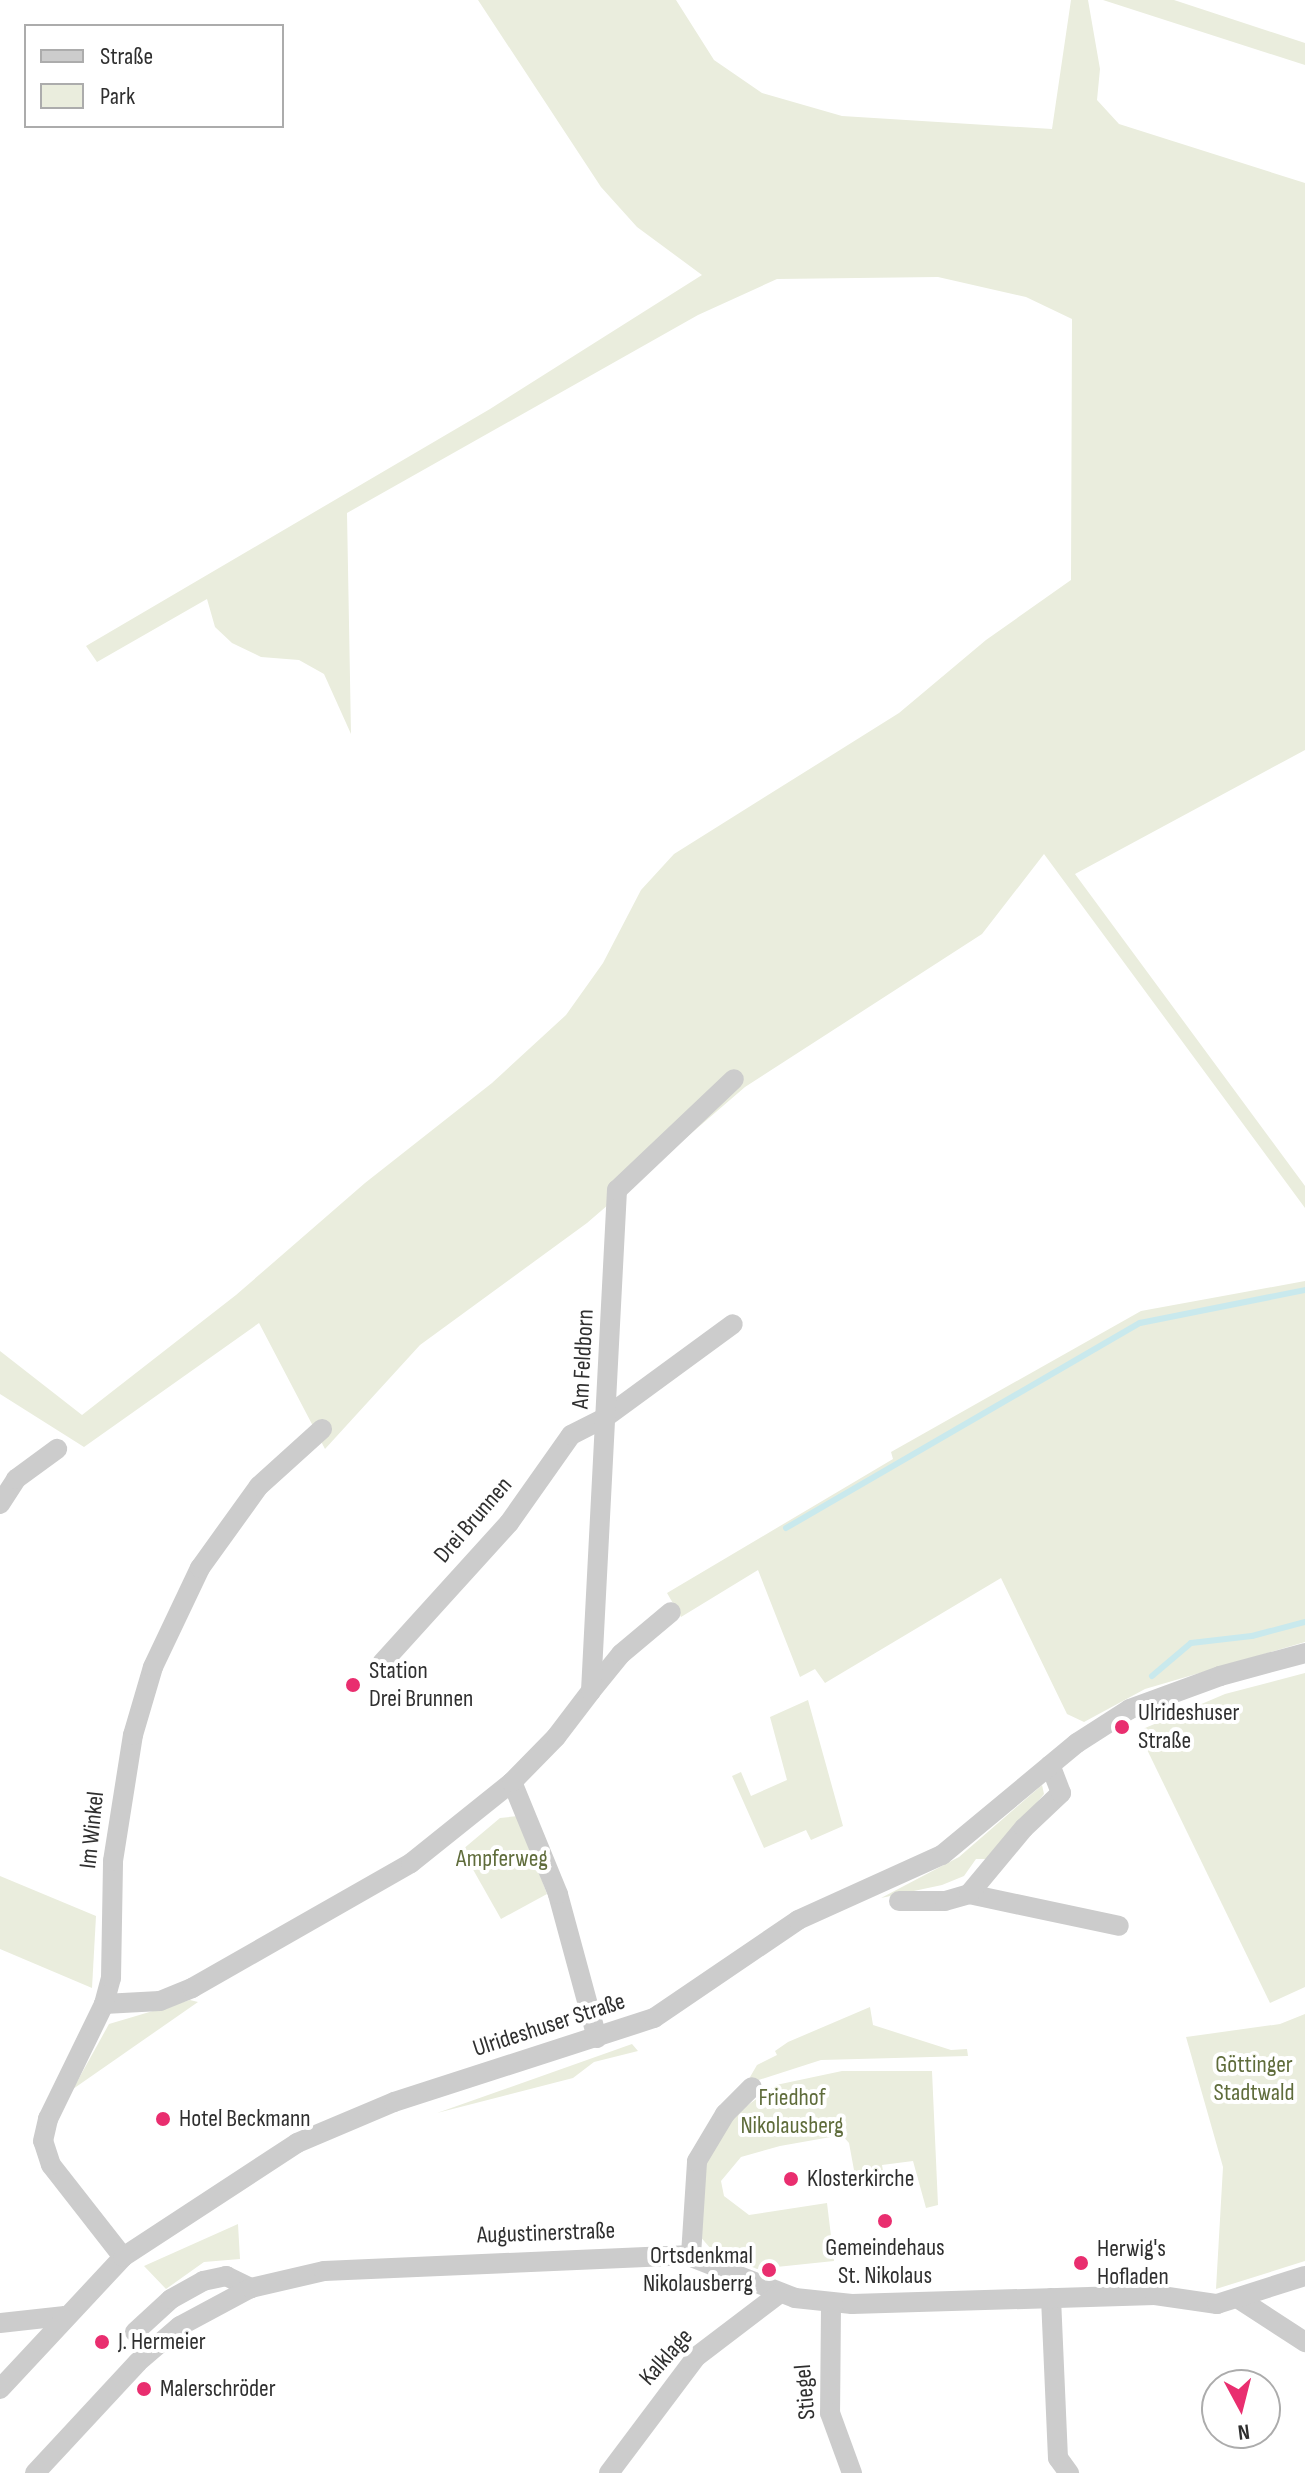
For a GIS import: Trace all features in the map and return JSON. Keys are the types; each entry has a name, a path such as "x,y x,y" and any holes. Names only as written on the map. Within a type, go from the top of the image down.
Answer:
{"street":[{"name":"Am Feldborn","path":"591,1691 617,1190 734,1079"},
{"name":"Drei Brunnen","path":"382,1663 509,1523 571,1435 606,1417 733,1324"},
{"name":"Im Winkel","path":"123,2257 51,2165 43,2146 48,2119 104,2004 111,1978 118,1809 153,1667 194,1579 237,1511 322,1429"},
{"path":"0,1504 16,1479 57,1449"},
{"path":"104,2004 160,2001 192,1988 411,1863 512,1782 556,1737 621,1654 671,1612"},
{"name":"Ulrideshuser Straße","path":"0,2389 63,2316 123,2257 245,2174 338,2123 597,2038 685,2001 798,1920 942,1855 1050,1765 1140,1705 1305,1653"},
{"path":"969,1894 1024,1828 1061,1793 1050,1765"},
{"path":"512,1782 558,1894 597,2038"},
{"path":"899,1901 945,1901 969,1894 1119,1926"},
{"path":"691,2255 697,2161 725,2114 752,2087"},
{"name":"Augustinerstraße","path":"135,2332 171,2299 203,2281 226,2276 251,2288 327,2271 691,2255 780,2293 831,2304 1155,2295 1217,2304 1305,2276"},
{"path":"35,2473 159,2342 251,2288"},
{"name":"Kalklage","path":"609,2473 696,2357 780,2293"},
{"path":"1051,2298 1058,2458 1069,2473"},
{"path":"1239,2299 1305,2342"},
{"name":"Stiegel","path":"831,2304 830,2413 852,2473"},
{"path":"2,2326 63,2316"}],"green space":[{"path":"478,0 676,0 714,60 762,93 842,116 1052,129 1071,0 1088,0 1100,69 1097,100 1119,124 1305,183 1305,750 1075,874 1305,1186 1305,1208 1044,854 982,934 745,1087 587,1223 420,1345 325,1449 259,1323 84,1447 0,1394 0,1351 82,1415 236,1295 365,1183 492,1083 566,1015 603,963 641,890 674,854 899,713 986,640 1071,580 1072,319 1026,297 938,277 777,279 698,315 347,513 351,734 324,674 299,660 261,657 232,643 215,627 207,599 97,662 86,646 490,409 702,275 637,227 601,187"},
{"path":"1103,0 1174,0 1305,43 1305,65"},
{"path":"1305,1281 1305,1642 1145,1689 1084,1722 1067,1714 1001,1578 825,1683 815,1669 800,1677 758,1570 681,1617 667,1593 893,1459 891,1452 1141,1311"},
{"path":"1305,1673 1305,1987 1270,2003 1138,1731 1225,1694"},
{"path":"808,1700 843,1826 811,1840 806,1830 764,1848 732,1776 741,1772 751,1796 787,1780 770,1717"},
{"path":"1042,1785 1044,1794 991,1859 976,1859 964,1876 942,1885 881,1898 959,1857"},
{"name":"Ampferweg","path":"518,1816 547,1894 501,1919 462,1850 500,1818"},
{"path":"0,1876 96,1916 92,1988 0,1949"},
{"path":"190,2000 198,2002 73,2089 109,2024"},
{"path":"870,2007 873,2025 951,2050 967,2049 968,2056 821,2060 746,2084 757,2065 777,2055 775,2051 788,2042"},
{"name":"Göttinger Stadtwald","path":"1305,2014 1305,2261 1216,2289 1223,2167 1186,2037 1280,2024"},
{"path":"632,2044 638,2051 594,2062 573,2078 437,2113"},
{"name":"Friedhof Nikolausberg","path":"842,2071 932,2071 938,2205 926,2208 913,2161 882,2165 884,2177 856,2181 849,2143 842,2135 780,2146 741,2157 721,2181 724,2196 749,2215 827,2203 834,2261 757,2269 711,2249 698,2234 698,2191 708,2158 734,2115 776,2085"},
{"path":"238,2224 240,2259 204,2262 166,2289 144,2266"}],"waterway":[{"path":"786,1528 1140,1323 1305,1290"},
{"path":"1152,1676 1191,1643 1252,1636 1305,1622"}],"place":[{"name":"Station Drei Brunnen","path":"353,1685"},
{"name":"Ulrideshuser Straße","path":"1122,1727"},
{"name":"Hotel Beckmann","path":"163,2119"},
{"name":"Klosterkirche","path":"791,2179"},
{"name":"Gemeindehaus St. Nikolaus","path":"885,2221"},
{"name":"Herwig's Hofladen","path":"1081,2263"},
{"name":"Ortsdenkmal Nikolausberrg","path":"769,2270"},
{"name":"J. Hermeier","path":"102,2342"},
{"name":"Malerschröder","path":"144,2389"}]}
